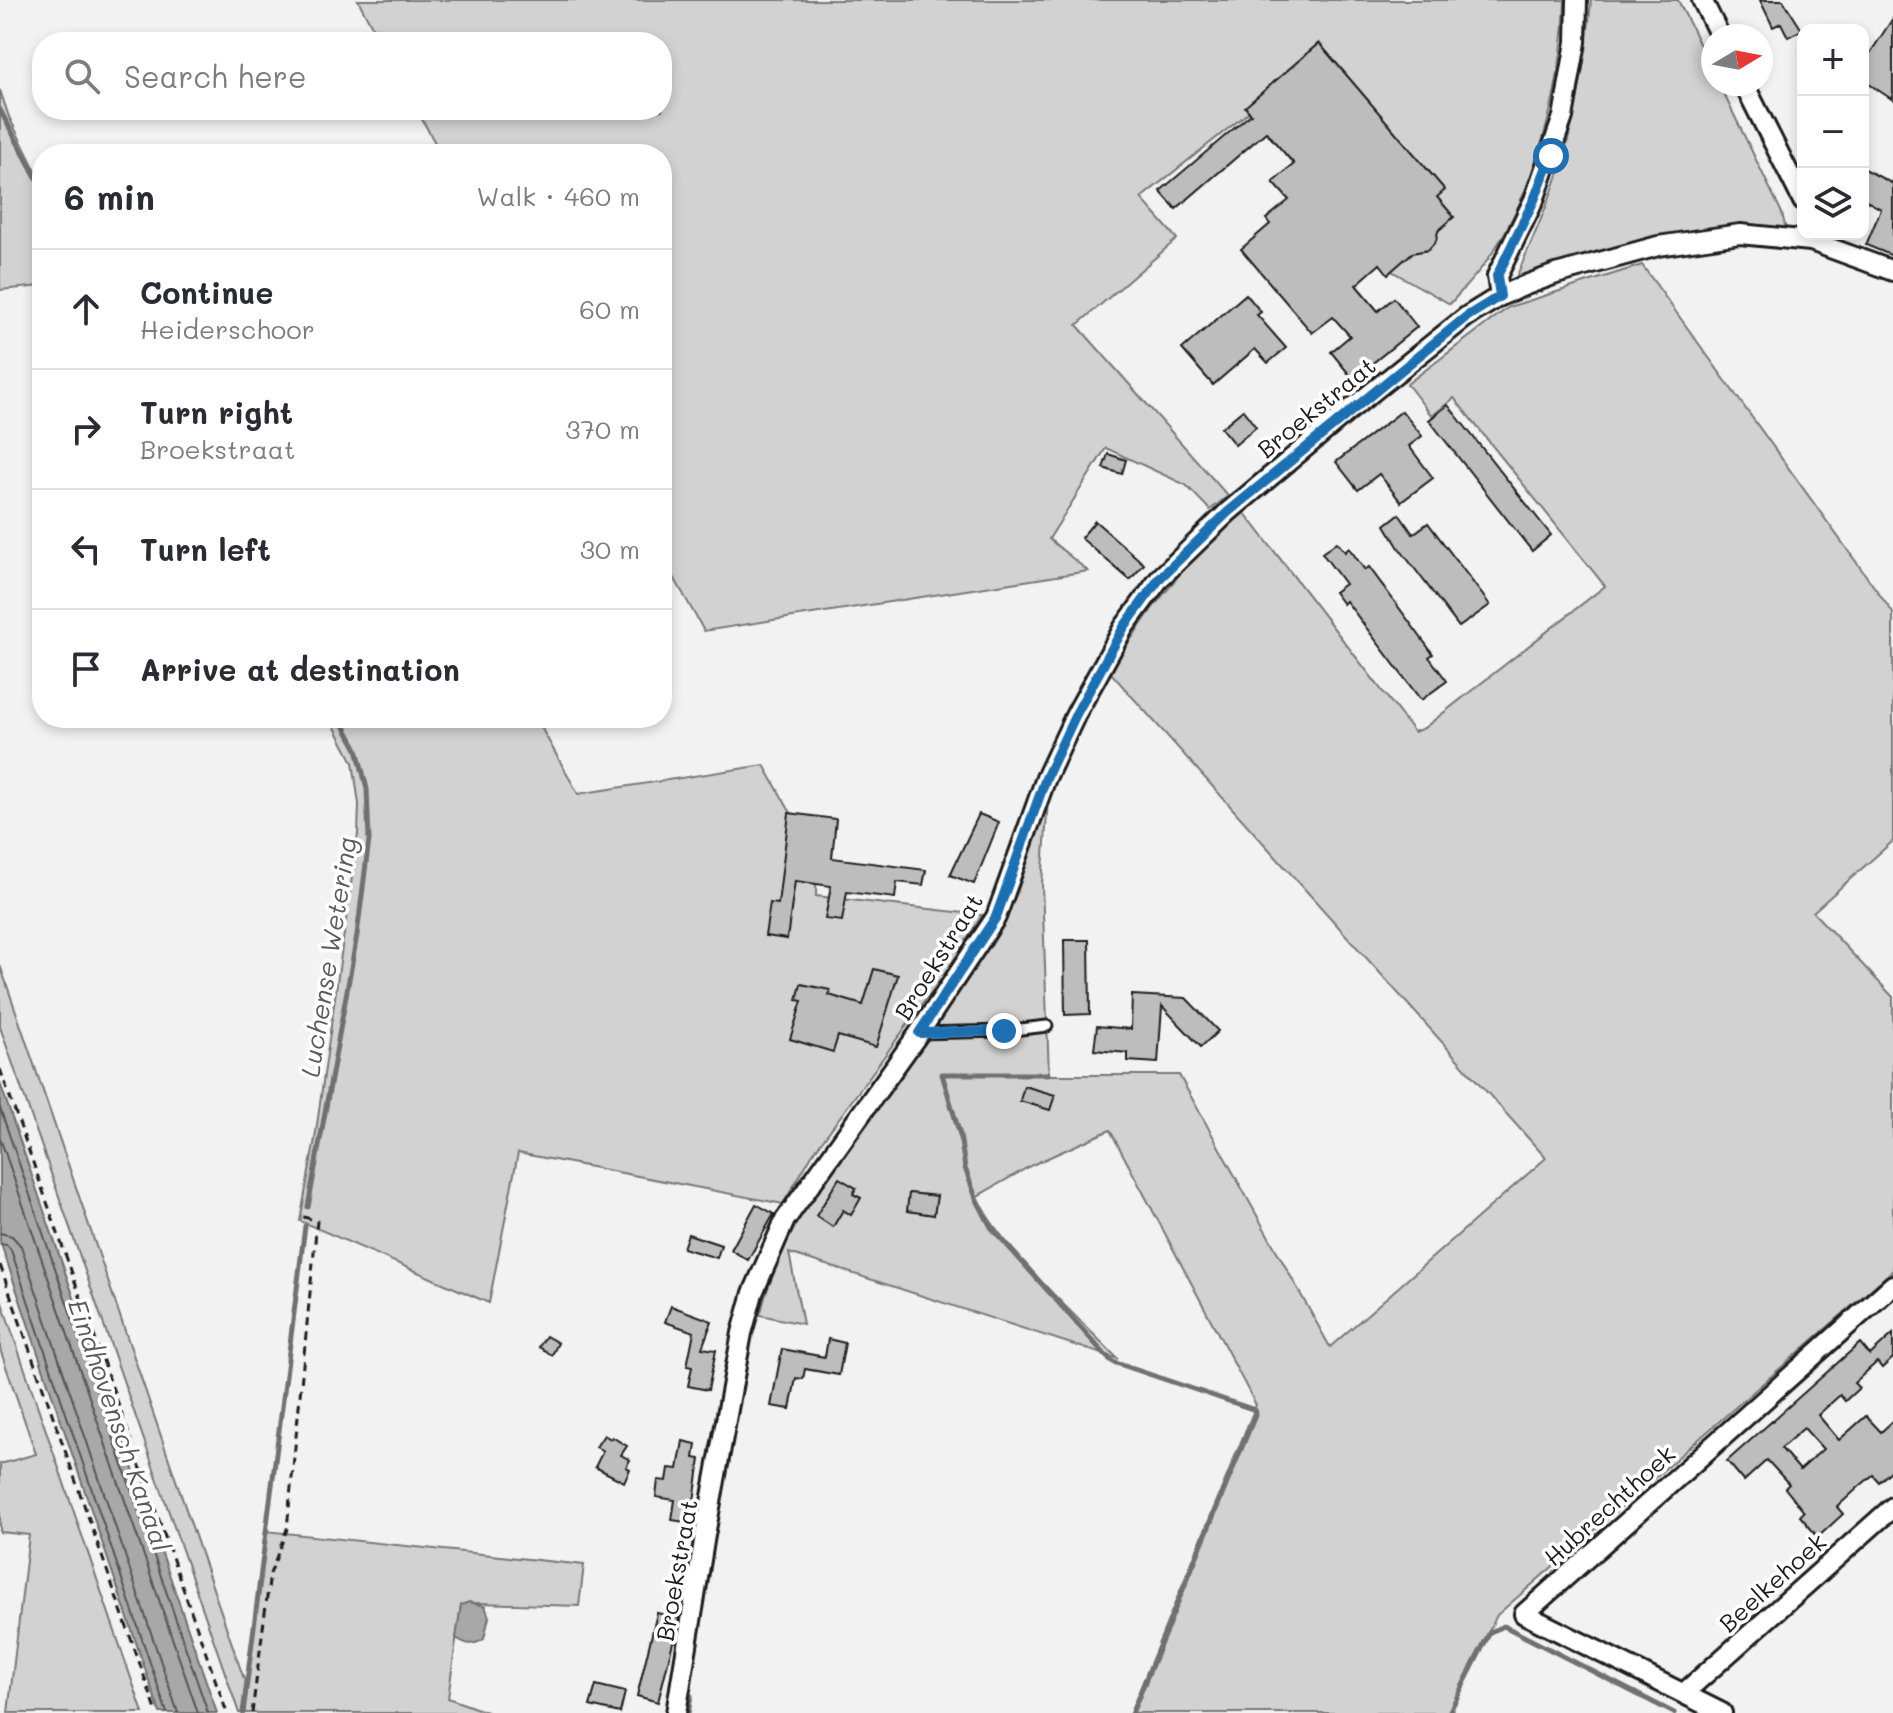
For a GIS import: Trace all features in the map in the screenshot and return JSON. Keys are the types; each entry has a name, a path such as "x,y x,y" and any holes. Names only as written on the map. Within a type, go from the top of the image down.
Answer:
{"street":[{"path":"1500,296 1497,276 1534,200 1563,117 1574,54 1577,0"},
{"path":"1702,0 1714,24"},
{"path":"1750,96 1797,189"},
{"name":"Broekstraat","path":"676,1713 742,1333 753,1293 785,1220 919,1033 996,917 1046,778 1076,714 1124,627 1160,578 1228,512 1346,413 1466,317 1500,296 1556,274 1658,246 1707,237 1751,234 1797,236"},
{"name":"Broekstraat","path":"1818,240 1893,271"},
{"name":"Hubrechthoek","path":"1722,1713 1524,1614 1893,1285"},
{"name":"Beelkehoek","path":"1684,1693 1893,1507"}],"lane":[{"path":"919,1033 1004,1031 1047,1026"}],"path":[{"path":"0,1069 227,1713"},
{"path":"252,1713 270,1574 287,1529 316,1237 317,1221 298,1215"},
{"path":"0,1265 157,1713"}],"shaded area":[{"path":"358,0 1565,0 1559,67 1544,137 1532,171 1504,234 1482,268 1450,304 1365,256 1311,190 1254,108 1141,198 1177,239 1077,325 1228,496 1210,510 1186,485 1106,448 1049,539 1088,571 704,631 672,574 672,144 436,144 422,120 672,120 672,32 375,32"},
{"path":"1591,0 1678,0 1701,47 1701,96 1725,96 1782,213 1786,230 1746,228 1516,278 1560,169 1580,85"},
{"path":"0,90 9,117 32,163 32,287 0,290"},
{"path":"1642,265 1893,613 1893,841 1813,912 1893,997 1893,1270 1497,1615 1448,1713 1130,1713 1256,1405 1110,1130 1032,1165 976,1197 989,1219 1023,1261 1118,1359 789,1253 803,1324 760,1315 769,1286 786,1244 808,1203 997,936 1017,893 1048,800 1042,884 1049,1075 1179,1075 1330,1347 1546,1158 1109,671 1184,569 1244,512 1414,732 1424,728 1605,586 1454,398 1432,416 1407,384 1509,307"},
{"path":"335,728 542,728 578,794 764,765 817,850 816,896 982,915 954,961 812,1155 783,1204 518,1153 489,1303 300,1221 315,1139 358,834 359,804 353,762"},
{"path":"0,965 246,1685 266,1531 584,1565 579,1606 461,1605 448,1698 489,1713 239,1713 0,1027"},
{"path":"0,1297 143,1713 8,1713 29,1535 0,1532 0,1464 36,1454 0,1349"}],"water":[{"path":"0,1083 217,1713 160,1713 0,1241"},
{"path":"469,1602 485,1606 489,1617 484,1639 473,1644 456,1638 461,1605"}],"building":[{"path":"1760,0 1783,0 1798,24 1797,32 1788,37 1781,23 1773,27"},
{"path":"1893,18 1893,100 1869,84 1869,55"},
{"path":"1319,43 1445,190 1437,197 1454,217 1438,231 1436,241 1428,250 1412,253 1388,274 1380,264 1356,285 1378,311 1394,298 1417,327 1353,379 1331,352 1350,336 1333,317 1312,333 1241,249 1270,224 1266,219 1289,200 1273,182 1294,164 1266,132 1176,209 1160,191 1251,114 1245,107"},
{"path":"1869,171 1891,183 1893,180 1893,256 1866,245 1881,209 1869,202"},
{"path":"1246,294 1261,312 1257,315 1286,348 1268,363 1255,349 1213,385 1182,349"},
{"path":"1448,405 1551,535 1532,551 1429,420"},
{"path":"1243,410 1256,427 1235,445 1221,428"},
{"path":"1402,411 1422,436 1409,446 1433,478 1401,502 1379,474 1358,490 1336,462"},
{"path":"1108,454 1126,460 1122,474 1103,468"},
{"path":"1399,514 1413,534 1428,523 1490,605 1459,627 1385,525"},
{"path":"1095,521 1144,564 1130,580 1081,538"},
{"path":"1337,542 1345,552 1349,548 1365,570 1369,567 1433,654 1429,657 1447,681 1421,700 1346,601 1343,604 1334,592 1345,584 1322,553"},
{"path":"789,813 836,819 832,858 926,870 923,885 897,882 895,898 847,892 842,921 825,919 831,886 795,881 787,939 765,936 770,903 778,904"},
{"path":"979,814 999,822 974,884 950,875"},
{"path":"1064,940 1089,940 1090,1014 1065,1015"},
{"path":"874,969 898,975 876,1047 838,1036 833,1052 790,1039 802,1001 797,1000 801,984 830,990 829,995 863,1005"},
{"path":"1132,995 1186,998 1218,1031 1201,1047 1162,1006 1158,1063 1128,1061 1128,1053 1094,1050 1097,1026 1131,1029"},
{"path":"1024,1086 1055,1095 1050,1110 1020,1101"},
{"path":"839,1178 856,1188 853,1194 861,1198 851,1215 843,1210 833,1227 816,1216"},
{"path":"909,1193 937,1196 934,1215 907,1211"},
{"path":"756,1204 774,1214 748,1260 731,1250"},
{"path":"688,1234 721,1245 717,1258 683,1248"},
{"path":"671,1306 712,1321 702,1348 716,1350 708,1390 688,1386 692,1367 687,1366 694,1332 665,1322"},
{"path":"1893,1334 1893,1358 1882,1368 1877,1362 1854,1383 1859,1388 1845,1401 1840,1395 1818,1415 1839,1440 1866,1416 1881,1432 1893,1421 1893,1469 1879,1482 1873,1475 1861,1485 1837,1507 1843,1514 1818,1537 1800,1516 1804,1512 1785,1488 1789,1484 1767,1460 1744,1481 1727,1461 1860,1343 1870,1355","holes":["1804,1428 1823,1449 1800,1470 1781,1448"]},
{"path":"546,1336 558,1343 552,1355 539,1347"},
{"path":"828,1339 845,1343 839,1375 805,1369 803,1379 796,1378 790,1409 771,1406 782,1349 825,1357"},
{"path":"604,1435 627,1446 621,1455 630,1460 624,1482 595,1467 603,1451 596,1447"},
{"path":"683,1441 696,1444 694,1458 700,1459 691,1523 672,1520 675,1500 656,1497 658,1480 667,1481 669,1468 678,1469"},
{"path":"657,1613 679,1618 658,1702 637,1696"},
{"path":"596,1685 625,1692 620,1713 590,1706"}],"waterway":[{"name":"Luchense Wetering","path":"0,110 32,169"},
{"name":"Luchense Wetering","path":"308,1207 357,935 369,840 367,789 357,749 345,728"},
{"path":"1048,1074 942,1074 960,1135 965,1168 991,1227 1113,1362 1255,1410 1256,1413 1132,1713"},
{"name":"Luchense Wetering","path":"243,1713 305,1226"},
{"path":"1449,1713 1490,1632 1504,1626 1674,1713"},
{"path":"688,1713 691,1696"}],"route":[{"path":"1004,1031 919,1033 996,917 1046,778 1076,714 1124,627 1160,578 1228,512 1466,317 1500,296 1497,276 1534,200 1551,156"}],"water label":[{"name":"Eindhovensch Kanaal","path":"120,1425"}]}
